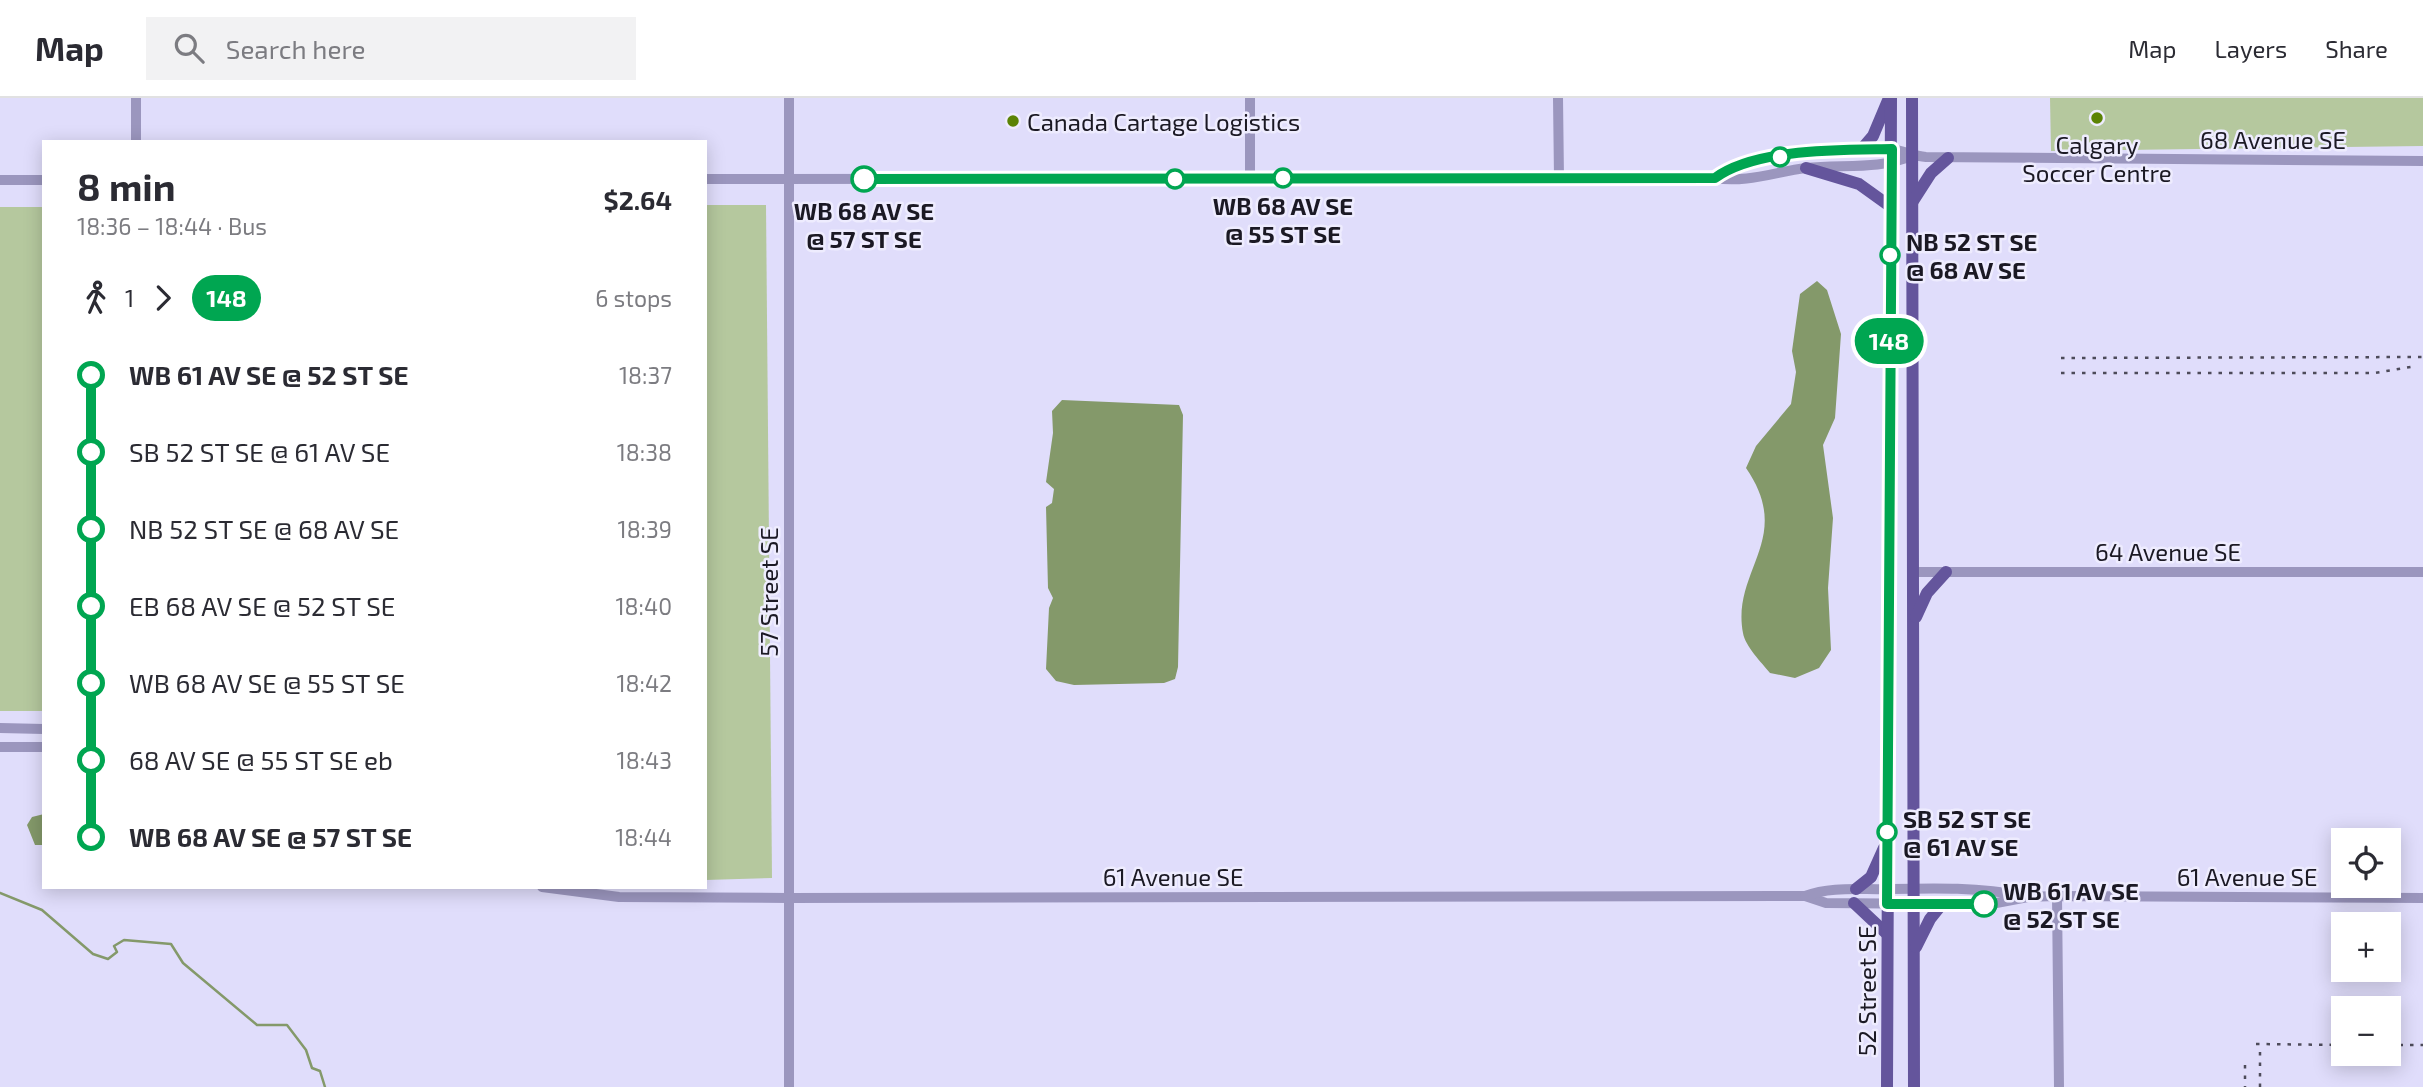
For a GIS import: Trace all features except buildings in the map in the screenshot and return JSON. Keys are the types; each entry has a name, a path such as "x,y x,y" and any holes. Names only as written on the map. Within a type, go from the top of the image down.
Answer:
{"main road":[{"name":"52 Street SE","path":"1887,1087 1892,149 1890,98"},
{"path":"1861,150 1873,136 1890,98"},
{"name":"52 Street SE","path":"1912,98 1914,1087"},
{"path":"1913,201 1931,173 1948,158"},
{"path":"1806,168 1859,184 1891,208"},
{"path":"1914,620 1927,593 1947,572"},
{"path":"1856,889 1871,877 1887,841"},
{"path":"1854,903 1887,934"},
{"path":"1915,951 1930,919 1942,904"}],"street":[{"path":"136,98 136,140"},
{"name":"57 Street SE","path":"789,98 789,1087"},
{"path":"1250,98 1250,178"},
{"path":"1558,98 1559,178"},
{"name":"68 Avenue SE","path":"1715,178 1730,168 1774,158 1892,149 1912,156 1948,158 2423,161"},
{"name":"68 Avenue SE","path":"707,179 1715,178 1736,181 1806,168 1891,165 1912,156"},
{"path":"0,180 42,180"},
{"name":"64 Avenue SE","path":"1913,572 2423,572"},
{"path":"0,728 42,729"},
{"path":"0,747 42,747"},
{"name":"61 Avenue SE","path":"1805,896 1825,889 1913,888 1994,889 2028,897"},
{"name":"61 Avenue SE","path":"557,889 619,897 1805,896 1826,903 1887,904 1991,904 2028,897 2057,896 2423,898"},
{"path":"2057,896 2059,1087"}],"shaded area":[{"path":"2050,98 2423,98 2423,146 2051,151"},
{"path":"707,205 766,205 772,878 707,880"},
{"path":"0,207 42,207 42,711 0,711"},
{"path":"1817,281 1827,290 1841,334 1835,418 1823,445 1833,518 1828,588 1831,650 1819,668 1795,678 1770,673 1744,638 1742,611 1745,591 1763,535 1765,515 1759,493 1746,468 1756,446 1791,404 1796,372 1792,351 1800,294"},
{"path":"1062,400 1179,405 1183,415 1178,667 1175,679 1164,683 1074,685 1056,681 1046,669 1049,608 1053,598 1048,588 1046,507 1052,503 1054,489 1046,482 1053,433 1052,411"},
{"path":"42,814 42,845 35,845 27,825 32,817"}],"waterway":[{"path":"0,893 42,910 93,954 108,959 117,952 114,946 124,940 171,944 183,963 257,1025 287,1025 306,1050 312,1068 320,1071 325,1087"}],"railway":[{"path":"2061,358 2423,357"},
{"path":"2061,373 2375,373 2416,366"},
{"path":"2256,1044 2331,1045"},
{"path":"2401,1045 2423,1045"},
{"path":"2260,1050 2260,1087"},
{"path":"2245,1065 2245,1087"}],"bus line":[{"name":"148","path":"864,179 1715,178 1730,168 1774,158 1806,153 1892,149 1887,571 1887,904 1984,904"}],"place":[{"name":"Calgary Soccer Centre","path":"2097,118"},
{"name":"Canada Cartage Logistics","path":"1013,121"},
{"name":"WB 68 AV SE @ 55 ST SE","path":"1283,178"},
{"name":"WB 68 AV SE @ 57 ST SE","path":"864,179"},
{"name":"NB 52 ST SE @ 68 AV SE","path":"1890,255"},
{"name":"SB 52 ST SE @ 61 AV SE","path":"1887,832"},
{"name":"WB 61 AV SE @ 52 ST SE","path":"1984,904"}]}
